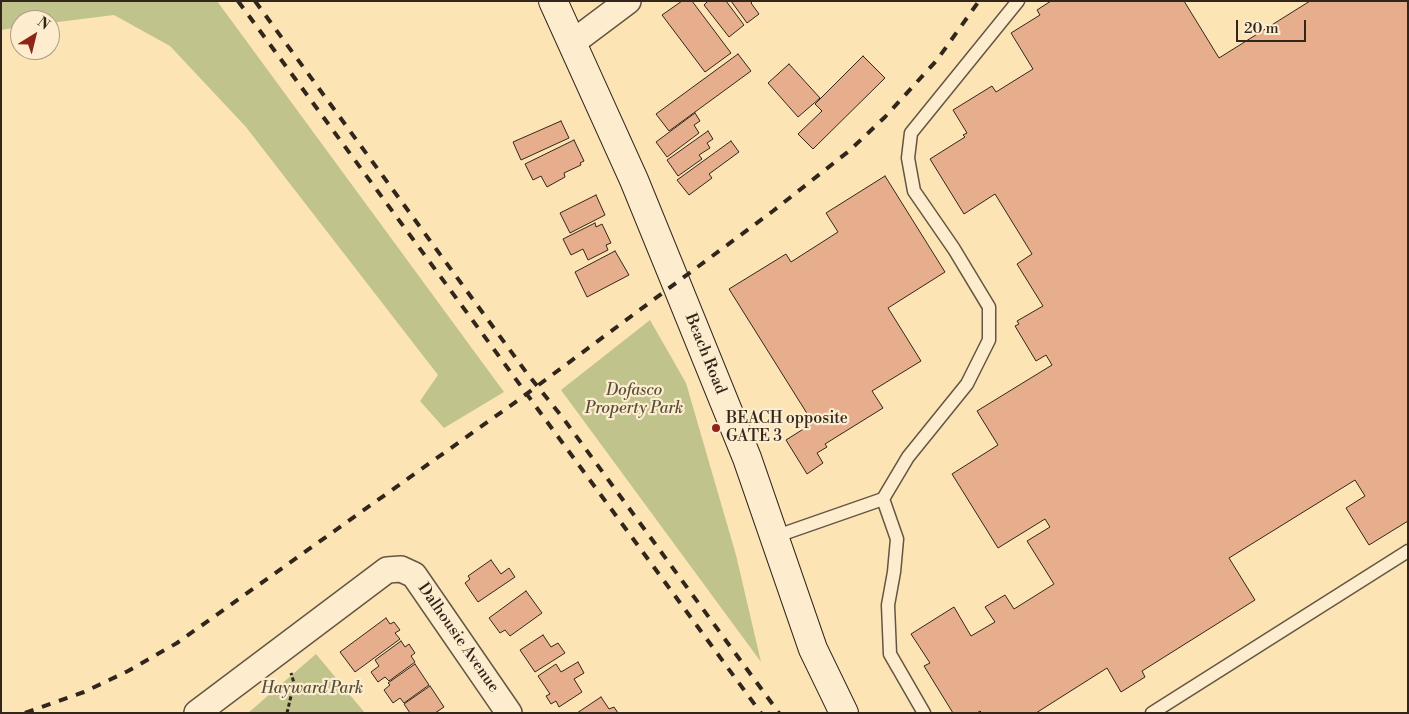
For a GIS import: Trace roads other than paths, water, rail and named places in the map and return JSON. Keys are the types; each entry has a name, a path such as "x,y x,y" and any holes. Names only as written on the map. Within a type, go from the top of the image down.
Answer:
{"street":[{"name":"Beach Road","path":"553,1 634,180 748,458 813,649 844,713"},
{"path":"572,43 628,1"},
{"name":"Dalhousie Avenue","path":"206,710 281,650 387,570 401,569 414,575 510,713"}],"lane":[{"path":"774,537 883,499 908,457 967,384 989,340 989,306 954,249 914,191 908,158 911,133 1018,1"},
{"path":"883,499 897,539 894,572 888,604 890,654 924,713"},
{"path":"1152,713 1408,551"}],"railway":[{"path":"238,1 761,713"},
{"path":"255,1 526,372 563,418 779,713"},
{"path":"25,713 84,692 128,671 177,643 517,401 773,211 849,151 885,117 937,60 979,1"}],"place":[{"name":"BEACH opposite GATE 3","path":"716,428"}],"park label":[{"name":"Dofasco Property Park","path":"634,400"},
{"name":"Hayward Park","path":"312,689"}]}
